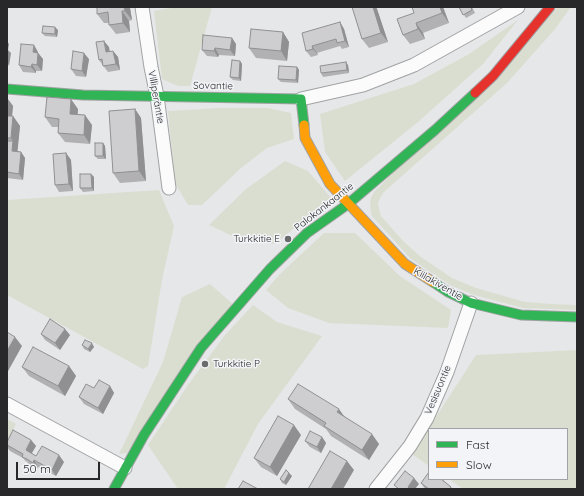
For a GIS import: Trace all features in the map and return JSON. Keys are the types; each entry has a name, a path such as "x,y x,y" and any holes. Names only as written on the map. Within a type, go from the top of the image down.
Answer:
{"street":[{"name":"Villiperäntie","path":"142,7 157,96 169,188"},
{"path":"348,204 330,184 305,138 301,99 363,85 414,65 518,7"},
{"name":"Palokankaantie","path":"114,489 144,435 200,348 270,269 307,233 348,204 435,130 493,76 550,7"},
{"name":"Sovantie","path":"7,89 84,95 301,99"},
{"name":"Kiilakiventie","path":"348,204 405,264 448,292 471,303 521,315 577,317"},
{"name":"Vesisuontie","path":"376,489 410,446 427,418 447,372 471,303"},
{"path":"7,404 125,468"}],"shaded area":[{"path":"177,7 212,7 190,86 178,86 162,79 154,11"},
{"path":"558,7 571,7 555,29 507,83 384,192 378,203 381,216 404,242 421,257 452,278 476,288 525,302 577,305 577,310 523,308 474,295 450,285 411,259 372,216 370,206 371,198 374,192"},
{"path":"518,20 483,64 418,122 345,181 325,152 320,114 414,84 469,54"},
{"path":"220,108 267,108 291,113 294,139 267,148 241,168 202,205 188,205 175,183 168,111"},
{"path":"285,161 308,171 331,198 275,244 241,240 209,225 246,189"},
{"path":"159,190 174,226 162,280 148,366 143,369 7,295 7,200"},
{"path":"324,233 355,233 400,276 451,310 448,328 329,323 288,308 266,290 280,274"},
{"path":"210,284 234,305 127,453 119,454 163,362 182,297"},
{"path":"253,305 277,322 322,336 258,424 224,489 178,489 148,445 188,385 225,335"},
{"path":"577,350 577,489 463,489 450,480 568,480 568,428 429,428 476,355"},
{"path":"7,419 16,424 7,441"},
{"path":"428,429 428,465 412,454"}],"building":[{"path":"97,7 124,7 125,11 122,11 123,23 109,25 108,12 97,14"},
{"path":"352,7 373,7 381,33 362,39"},
{"path":"412,7 440,7 442,13 416,23 418,29 403,35 397,19 414,13"},
{"path":"459,7 471,7 472,10 463,15"},
{"path":"340,22 345,41 337,43 336,39 312,46 313,49 306,51 302,33"},
{"path":"43,26 55,27 55,34 42,33"},
{"path":"251,29 283,32 281,51 249,48"},
{"path":"203,35 232,38 230,50 215,48 214,51 202,50"},
{"path":"104,41 106,52 113,51 116,64 103,66 102,59 99,60 96,42"},
{"path":"21,44 34,45 33,52 38,53 37,65 32,64 31,67 19,65"},
{"path":"73,51 84,53 82,71 71,69"},
{"path":"232,60 240,61 239,78 230,77"},
{"path":"346,62 347,70 321,73 320,66"},
{"path":"279,66 297,67 296,80 278,79"},
{"path":"47,97 71,99 70,114 85,115 84,135 58,133 59,119 45,117"},
{"path":"135,109 139,171 113,173 109,111"},
{"path":"7,116 13,116 11,138 7,138"},
{"path":"7,141 13,141 12,151 21,152 19,174 7,172"},
{"path":"95,143 103,143 103,156 95,156"},
{"path":"66,153 69,184 55,185 53,154"},
{"path":"80,174 91,174 92,188 80,188"},
{"path":"50,319 65,329 55,343 41,334"},
{"path":"7,332 15,337 7,351"},
{"path":"85,340 92,343 88,349 82,345"},
{"path":"33,347 69,366 58,386 22,367"},
{"path":"99,380 110,386 98,408 79,397 86,384 94,388"},
{"path":"298,384 339,409 337,412 372,434 362,450 324,426 326,423 288,399"},
{"path":"278,416 294,425 270,467 254,458"},
{"path":"13,430 31,440 26,450 36,456 42,446 59,455 52,470 34,460 33,463 22,457 23,454 7,445"},
{"path":"310,431 322,437 317,447 305,441"},
{"path":"330,451 347,461 331,489 308,489"},
{"path":"286,470 289,473 284,482 280,479"},
{"path":"405,471 414,478 408,487 410,489 399,489 394,485"},
{"path":"428,473 428,480 442,480 451,487 450,489 429,489 421,483"},
{"path":"243,481 258,489 238,489"}],"traffic: fast":[{"path":"7,89 83,95 301,99 304,125"},
{"path":"114,489 144,435 201,348 270,269 307,233 348,204 435,130 475,93"},
{"path":"433,282 448,292 471,303 521,315 577,317"}],"traffic: slow":[{"path":"304,125 305,138 330,184 405,264 433,282"}],"traffic: jam":[{"path":"475,93 493,76 550,7"}],"place":[{"name":"Turkkitie E","path":"288,239"},
{"name":"Turkkitie P","path":"205,364"}]}
